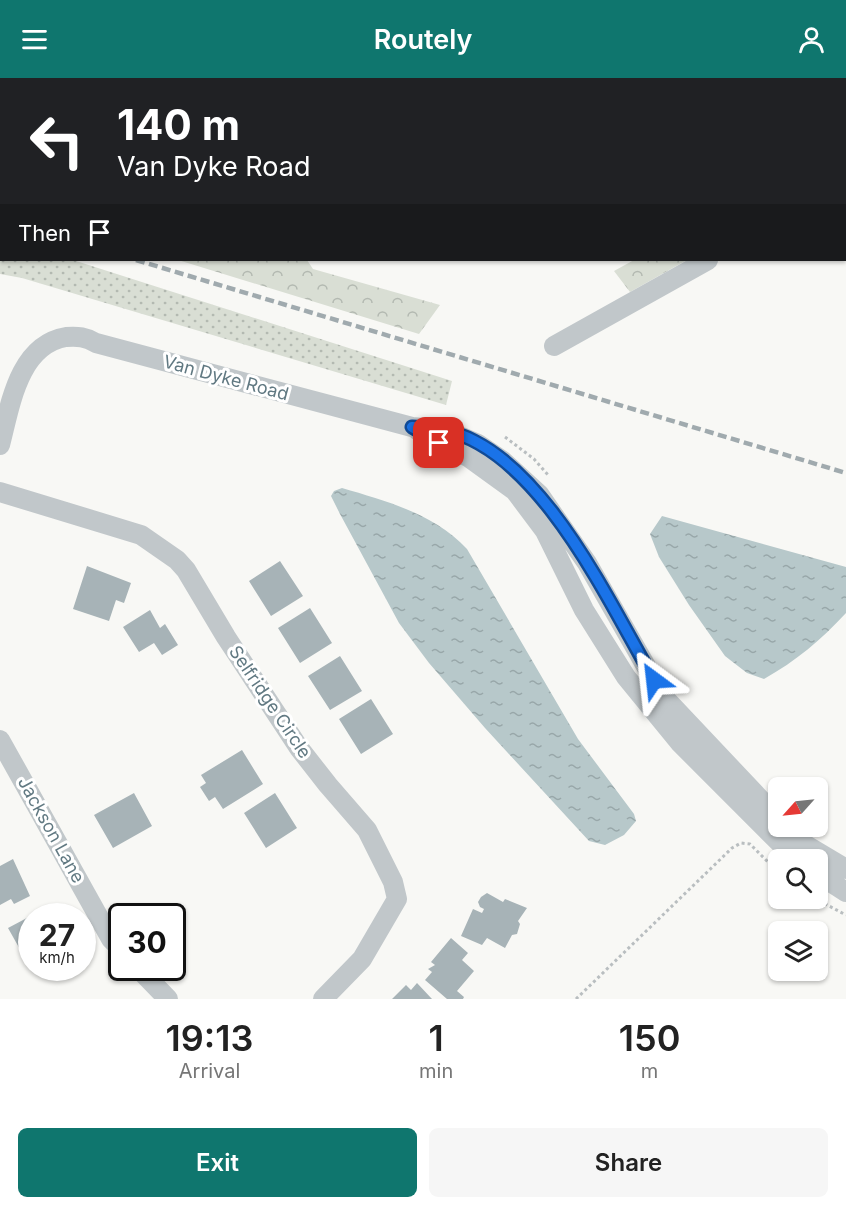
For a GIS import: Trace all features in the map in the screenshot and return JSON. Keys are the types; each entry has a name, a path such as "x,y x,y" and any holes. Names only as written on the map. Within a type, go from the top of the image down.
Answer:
{"street":[{"path":"554,346 706,261"},
{"name":"Van Dyke Road","path":"0,445 21,373 27,363 42,348 61,338 86,337 96,343 412,427 445,430 478,444 503,461 539,494 587,563 663,696 768,807"},
{"name":"Van Dyke Road","path":"412,427 468,457 515,491 545,531 584,610 626,677 680,743 785,849"},
{"name":"Selfridge Circle","path":"0,492 141,535 177,560 186,570 226,637 299,748 367,830 393,882 397,899 362,959 323,999"},
{"name":"Jackson Lane","path":"0,740 108,934"},
{"path":"796,837 846,869"},
{"path":"828,880 846,892"},
{"path":"151,981 168,999"}],"path":[{"path":"576,999 732,848 741,843 750,844 768,862"},
{"path":"828,905 846,915"}],"green space":[{"path":"0,261 76,261 452,381 446,405 22,278 0,274"},
{"path":"181,261 308,261 313,269 440,305 419,334"},
{"path":"632,261 685,261 630,292 614,271"}],"water":[{"path":"342,488 409,510 440,527 467,549 578,739 634,814 636,821 624,835 605,845 589,841 485,728 429,663 399,623 331,496 334,491"},
{"path":"662,516 846,567 846,613 808,649 776,672 764,679 747,673 725,656 659,557 650,534"}],"building":[{"path":"280,561 303,596 271,616 249,581"},
{"path":"87,566 131,583 124,603 116,600 109,621 73,609"},
{"path":"310,608 332,643 300,663 278,628"},
{"path":"150,610 160,628 165,624 178,645 162,655 154,643 139,652 123,627"},
{"path":"340,656 362,691 330,710 308,676"},
{"path":"371,699 393,734 361,754 339,719"},
{"path":"242,750 263,784 223,809 215,797 209,801 200,787 206,783 201,775"},
{"path":"134,793 152,826 113,848 94,815"},
{"path":"275,793 297,828 266,848 244,813"},
{"path":"13,859 30,896 14,904 11,899 0,905 0,866"},
{"path":"487,893 503,902 505,899 527,908 518,921 520,924 517,934 512,935 505,948 487,938 482,945 461,936 473,909 482,913 484,909 478,902"},
{"path":"18,923 18,946 8,928"},
{"path":"451,938 468,953 462,960 474,971 457,991 464,997 463,999 447,999 425,980 432,972 428,969 435,965 431,962"},
{"path":"417,983 432,999 392,999 406,985 411,990"}],"railway":[{"path":"139,261 846,473"}],"route":[{"path":"439,443 412,427 445,430 478,444 519,474 539,494 587,563 654,680"}]}
